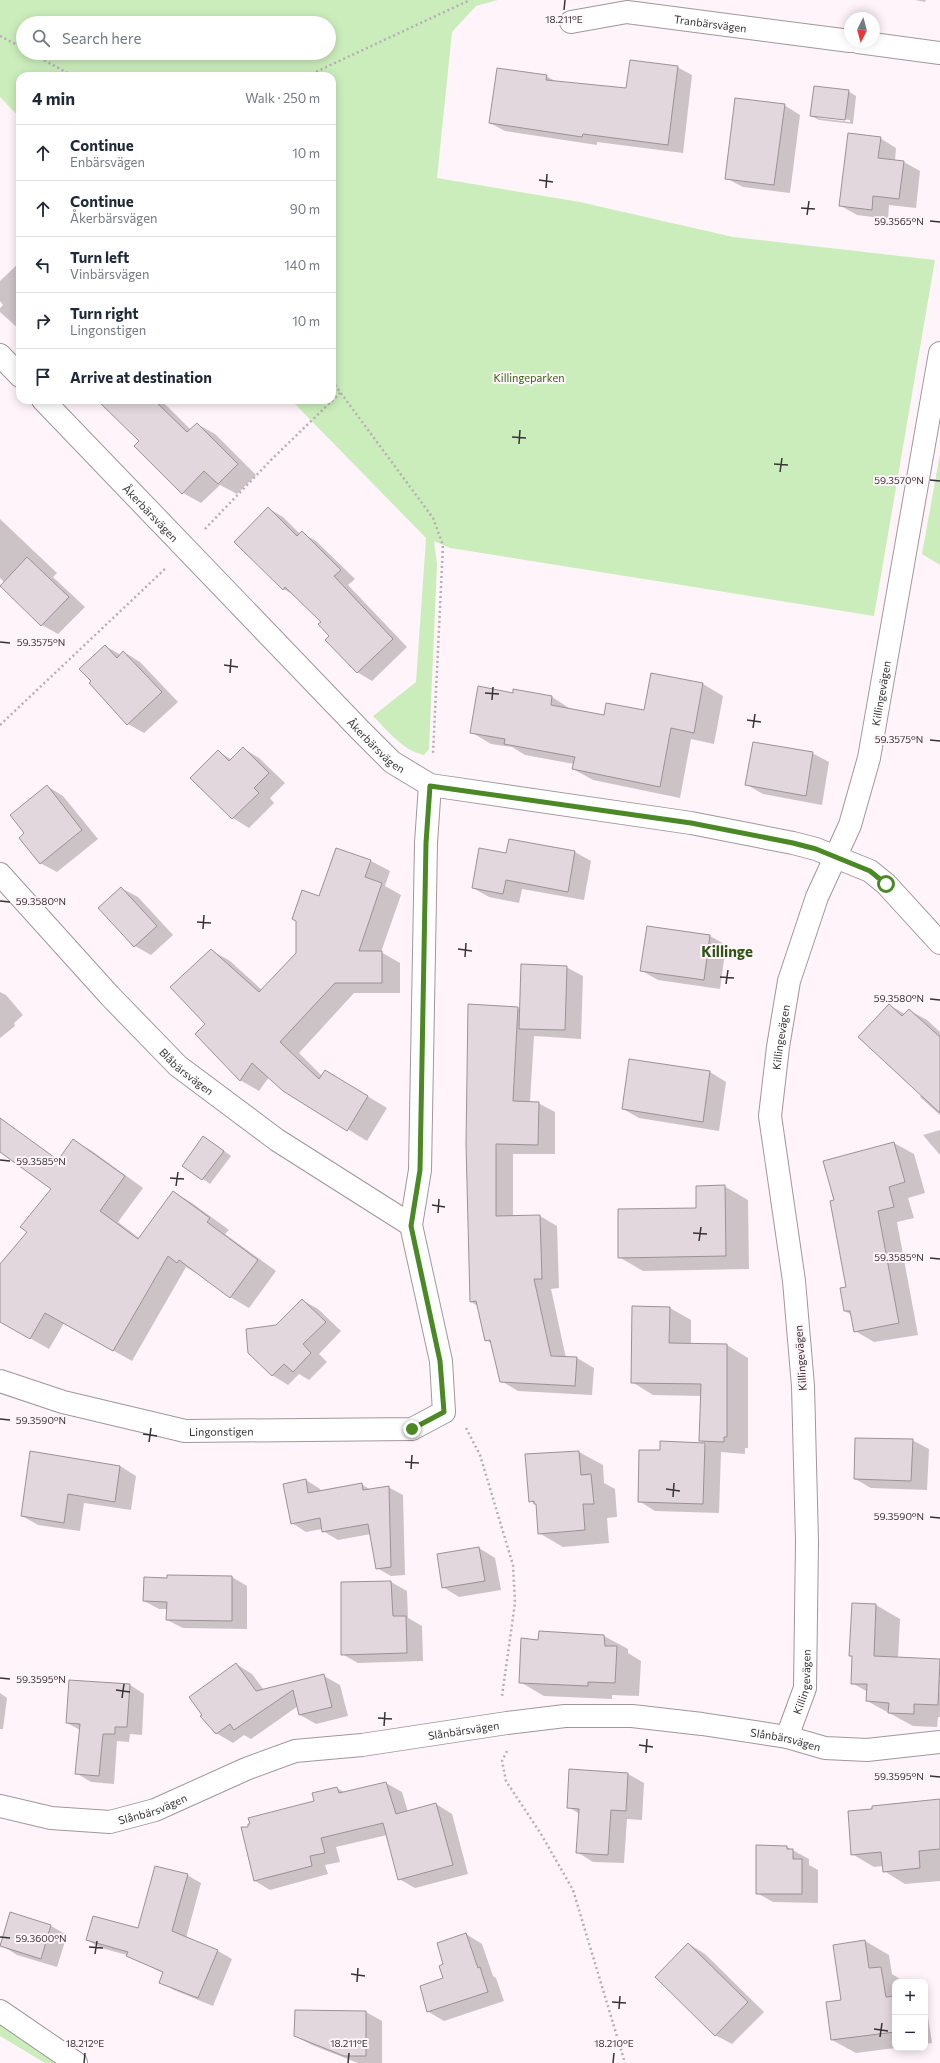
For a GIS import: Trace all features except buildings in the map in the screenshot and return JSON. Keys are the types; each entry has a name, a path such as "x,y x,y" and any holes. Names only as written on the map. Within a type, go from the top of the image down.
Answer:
{"street":[{"name":"Tranbärsvägen","path":"571,22 627,12 844,40"},
{"path":"880,45 940,53"},
{"name":"Killingevägen","path":"786,1737 805,1688 807,1541 803,1386 794,1281 770,1116 778,1048 789,981 817,897 850,825 869,758 940,352"},
{"path":"0,355 16,372"},
{"name":"Åkerbärsvägen","path":"47,404 392,762 430,786 691,823 793,843 835,856 870,871 881,880 940,943"},
{"path":"411,1226 420,1170 426,843 430,786"},
{"name":"Blåbärsvägen","path":"0,874 110,996 178,1066 277,1140 411,1226"},
{"name":"Lingonstigen","path":"0,1381 63,1402 185,1431 412,1429 444,1412 440,1361 411,1226"},
{"name":"Slånbärsvägen","path":"0,1806 51,1818 110,1822 155,1810 246,1769 295,1751 362,1745 507,1723 565,1716 632,1716 786,1737 825,1748 867,1750 940,1742"},
{"path":"0,2011 76,2063"}],"path":[{"path":"316,72 470,0"},
{"path":"0,36 16,44"},
{"path":"44,60 66,72"},
{"path":"336,386 433,518 443,545 437,685 430,786"}],"green space":[{"name":"Killingeparken","path":"0,0 498,0 476,6 452,32 437,178 580,202 733,237 935,260 874,616 450,548 434,541 437,564 429,749 424,755 416,753 402,745 373,716 416,682 426,538 295,404 336,404 336,72 16,72 16,114 0,97"},
{"path":"940,454 940,565 922,554"},
{"path":"0,2022 59,2063 45,2063 0,2036"}],"district":[{"name":"Killinge","path":"727,951"}],"route":[{"path":"412,1429 444,1412 440,1361 411,1226 420,1170 426,843 430,786 691,823 793,843 816,849 870,871 886,884"}]}
